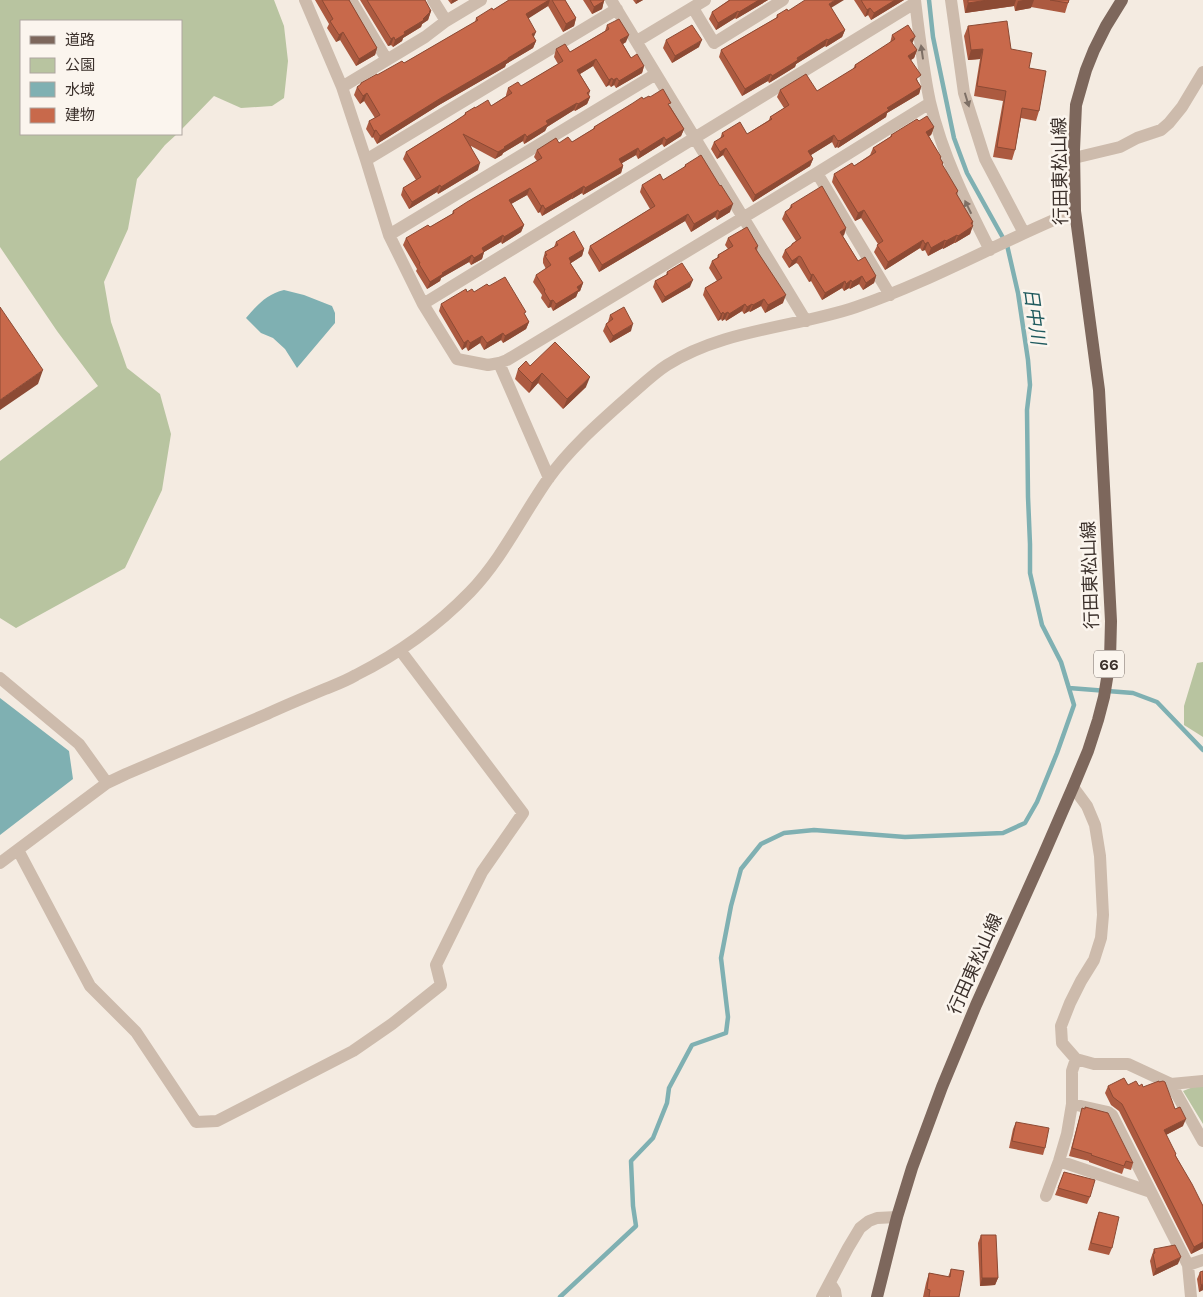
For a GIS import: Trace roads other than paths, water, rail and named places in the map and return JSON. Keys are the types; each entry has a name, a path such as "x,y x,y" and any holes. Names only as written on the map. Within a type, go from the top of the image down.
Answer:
{"main road":[{"name":"行田東松山線","path":"877,1297 912,1168 942,1087 1088,751 1104,697 1110,660 1111,621 1100,390 1075,211 1074,158 1076,105 1086,70 1106,26 1122,0"}],"street":[{"path":"306,0 342,87 389,235 423,304 457,359 488,365 507,360 930,103"},
{"path":"351,0 387,60"},
{"path":"433,0 446,21"},
{"path":"342,87 425,37 446,21 481,0"},
{"path":"637,41 705,0"},
{"path":"693,8 714,42 783,0"},
{"path":"951,0 964,93 985,159 1024,233"},
{"path":"423,304 915,2 930,103 956,181 990,250"},
{"path":"366,160 614,5 806,321"},
{"path":"1074,158 1120,147 1136,138 1161,130 1182,107 1203,72"},
{"path":"389,235 656,74"},
{"path":"817,173 890,295"},
{"path":"0,863 107,783 355,676 400,650 441,620 473,589 501,553 549,478 579,442 606,416 666,366 711,344 732,337 806,321 890,295 1075,211"},
{"path":"499,363 549,478"},
{"path":"18,850 90,986 136,1032 196,1122 217,1121 353,1050 392,1024 441,985 436,966 482,872 523,813 400,650"},
{"path":"0,678 79,744 107,783"},
{"path":"1073,787 1088,806 1096,825 1100,856 1103,915 1101,938 1094,960 1081,981 1061,1026 1062,1043 1076,1059 1094,1064 1128,1064 1171,1084 1203,1081"},
{"path":"1046,1196 1067,1134 1072,1104 1072,1071 1076,1059"},
{"path":"1171,1084 1203,1141"},
{"path":"1072,1104 1108,1112 1112,1116 1188,1265 1191,1297"},
{"path":"1059,1161 1151,1192"},
{"path":"822,1297 860,1228 877,1218 897,1218"},
{"path":"1188,1265 1203,1260"},
{"path":"830,1283 836,1297"}],"water":[{"path":"284,290 304,295 332,306 335,313 335,323 297,368 285,349 273,338 261,333 246,318 267,297"},
{"path":"0,698 69,751 73,779 0,835"}],"waterway":[{"name":"日中川","path":"560,1297 636,1226 631,1161 653,1138 667,1103 669,1088 692,1045 726,1033 728,1017 721,958 731,906 741,869 761,844 784,833 814,830 905,837 1003,833 1025,823 1037,802 1074,705 1061,662 1042,625 1030,573 1027,410 1030,385 1018,293 1007,245 967,173 954,138 933,37 929,0"},
{"path":"1069,688 1133,693 1157,702 1203,750"}]}
